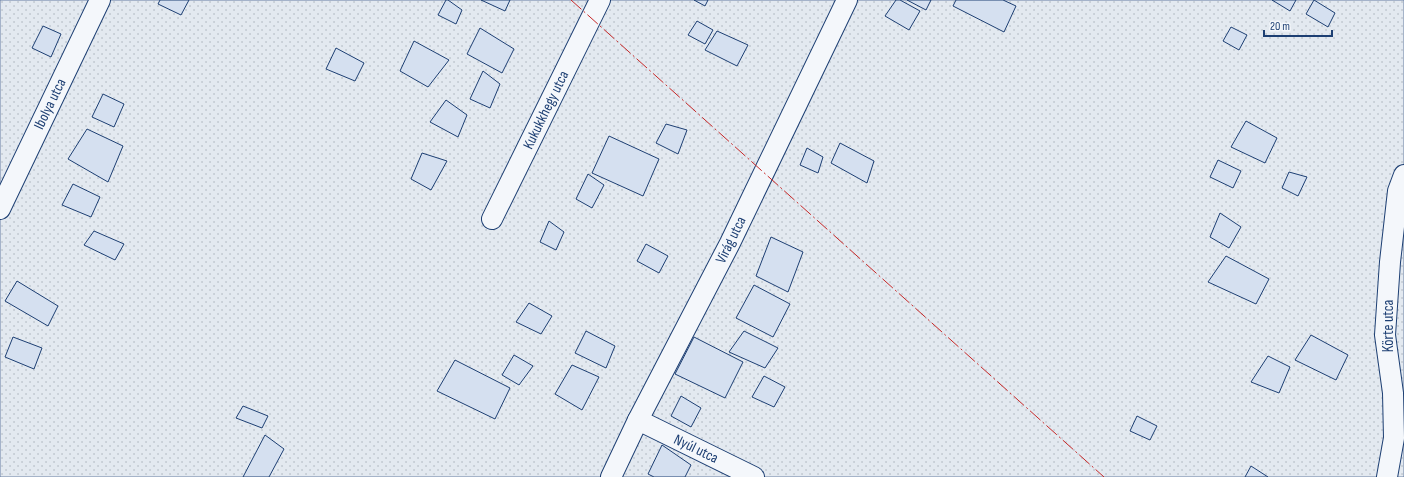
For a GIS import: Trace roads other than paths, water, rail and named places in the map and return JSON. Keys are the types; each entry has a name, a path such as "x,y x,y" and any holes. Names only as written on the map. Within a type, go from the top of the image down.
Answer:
{"street":[{"name":"Ibolya utca","path":"0,209 100,0"},
{"name":"Kukukkhegy utca","path":"492,219 599,0"},
{"name":"Virág utca","path":"611,477 638,420 732,239 847,0"},
{"name":"Körte utca","path":"1386,477 1394,438 1393,393 1385,335 1390,262 1398,191 1404,175"},
{"path":"1393,393 1404,411"},
{"name":"Nyúl utca","path":"638,420 754,477"}]}
